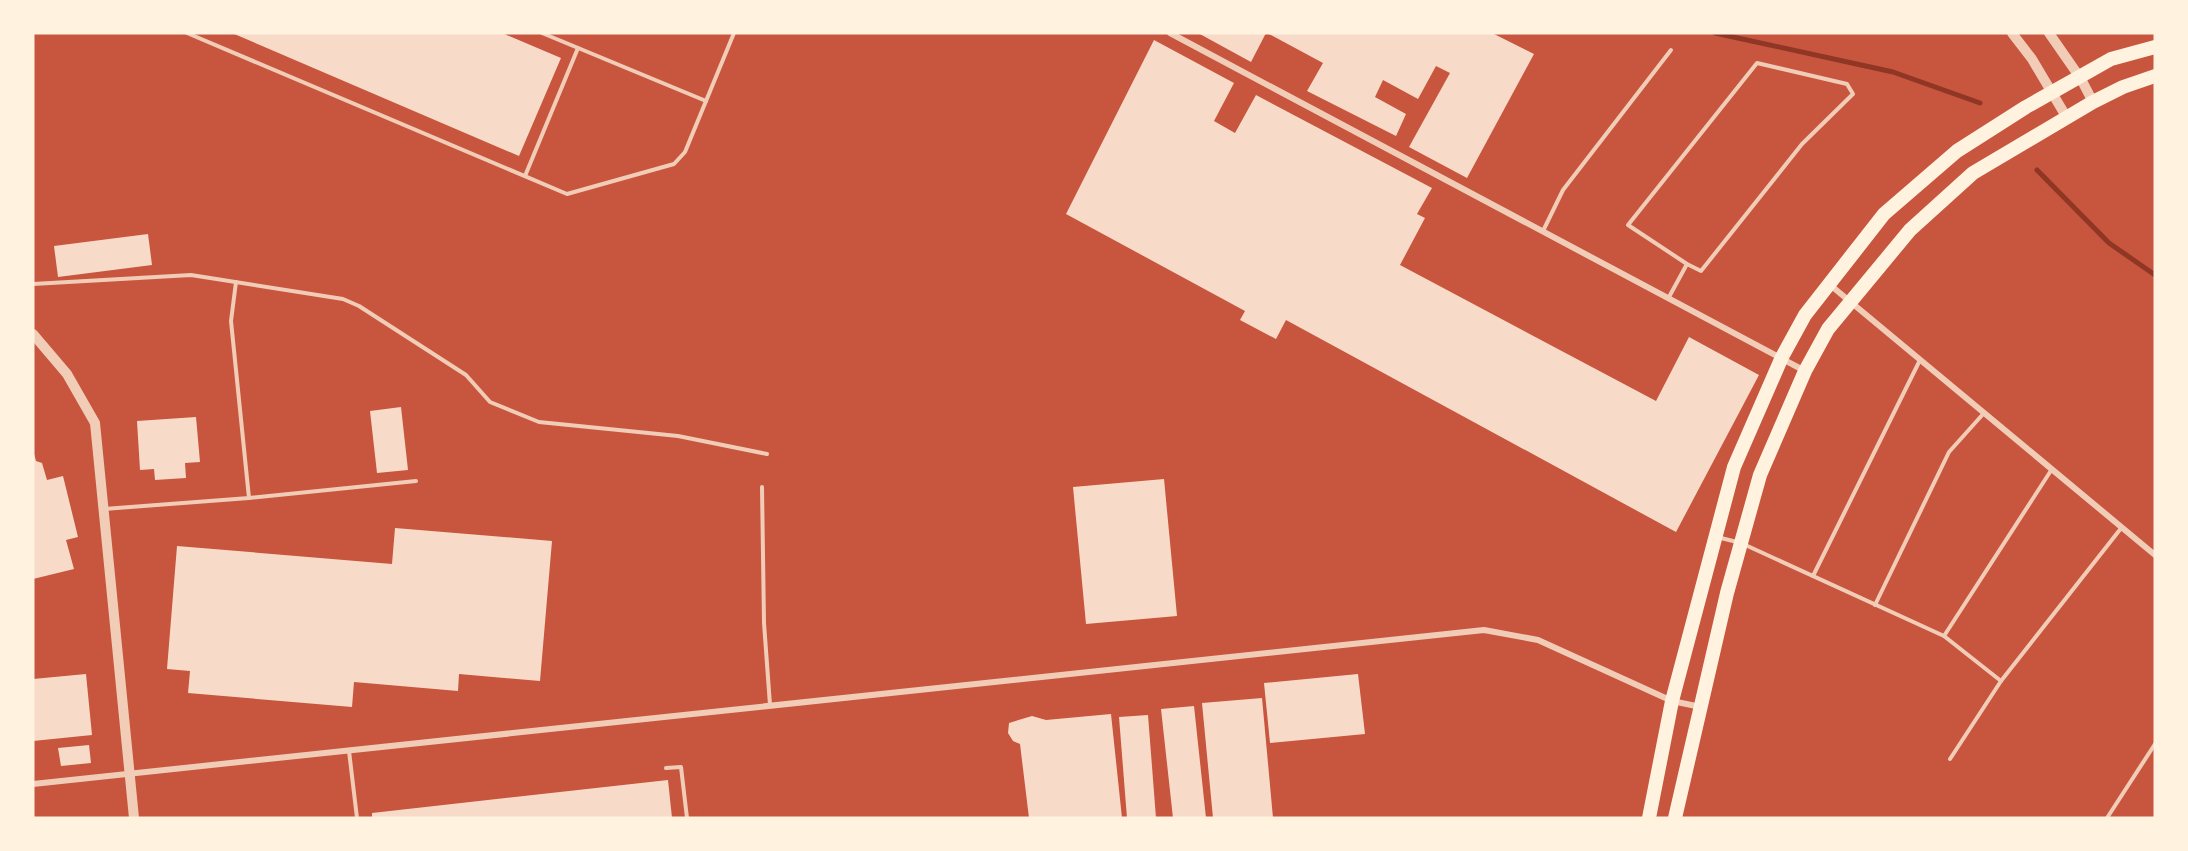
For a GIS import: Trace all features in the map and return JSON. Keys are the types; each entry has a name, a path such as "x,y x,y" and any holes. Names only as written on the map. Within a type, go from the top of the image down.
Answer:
{"main road":[{"path":"1649,818 1672,701 1734,467 1782,357 1805,315 1884,214 1957,151 2026,107 2081,79 2111,59 2155,47"},
{"path":"1675,818 1741,543 1760,475 1805,371 1828,328 1910,230 1973,173 2093,102 2123,87 2155,76"}],"street":[{"path":"1170,33 1805,371"},
{"path":"2012,33 2032,59 2067,118"},
{"path":"2049,33 2081,79 2093,102"},
{"path":"1829,284 2155,555"},
{"path":"33,334 67,374 95,423 134,818"},
{"path":"33,784 1484,630 1538,640 1672,701 1701,707"}],"lane":[{"path":"187,33 567,194 675,164 685,152 734,33"},
{"path":"542,33 706,101"},
{"path":"525,176 578,48"},
{"path":"1543,231 1563,190 1671,50"},
{"path":"1757,63 1847,84 1853,94 1802,144 1701,271 1687,264 1628,225 1757,63"},
{"path":"1669,297 1687,264"},
{"path":"33,284 191,275 343,299 359,306 466,375 490,402 539,422 678,436 767,454"},
{"path":"236,282 231,321 249,498"},
{"path":"1813,576 1920,360"},
{"path":"1875,604 1949,452 1984,413"},
{"path":"1944,636 2052,469"},
{"path":"104,509 249,498 416,481"},
{"path":"762,487 764,623 770,705"},
{"path":"1950,759 2001,681 2122,528"},
{"path":"1715,537 1741,543 1944,636 2001,681"},
{"path":"2107,818 2155,744"},
{"path":"349,751 357,818"},
{"path":"666,768 681,767 687,818"}],"building":[{"path":"232,33 502,33 561,58 519,156"},
{"path":"1198,33 1266,33 1251,62"},
{"path":"1267,33 1492,33 1534,54 1467,178 1409,147 1450,73 1436,66 1418,99 1383,80 1375,97 1406,114 1396,136 1307,91 1323,63"},
{"path":"1154,40 1234,83 1214,121 1235,133 1256,95 1432,188 1417,214 1425,218 1400,265 1656,401 1689,337 1759,375 1676,532 1286,320 1276,339 1240,320 1245,311 1066,214"},
{"path":"148,234 152,265 58,277 54,246"},
{"path":"401,407 408,470 377,473 370,411"},
{"path":"196,417 200,462 185,463 186,478 155,480 154,469 140,470 137,421"},
{"path":"33,450 36,461 42,463 47,480 63,476 78,537 66,540 74,569 33,579"},
{"path":"1164,479 1177,616 1086,624 1073,487"},
{"path":"395,528 552,541 540,681 459,674 458,691 354,682 352,707 188,693 190,671 167,669 177,546 392,564"},
{"path":"86,674 92,735 33,741 33,679"},
{"path":"1358,674 1365,734 1270,743 1264,683"},
{"path":"1262,698 1273,818 1213,818 1202,703"},
{"path":"1194,706 1206,818 1173,818 1161,709"},
{"path":"1111,714 1122,818 1029,818 1020,744 1013,741 1008,733 1009,723 1032,716 1046,720"},
{"path":"1148,715 1156,818 1127,818 1119,717"},
{"path":"89,745 91,763 61,766 58,748"},
{"path":"668,780 672,818 372,818 372,813"}],"waterway":[{"path":"1715,33 1893,72 1980,103"},
{"path":"2037,170 2109,243 2155,275"}]}
